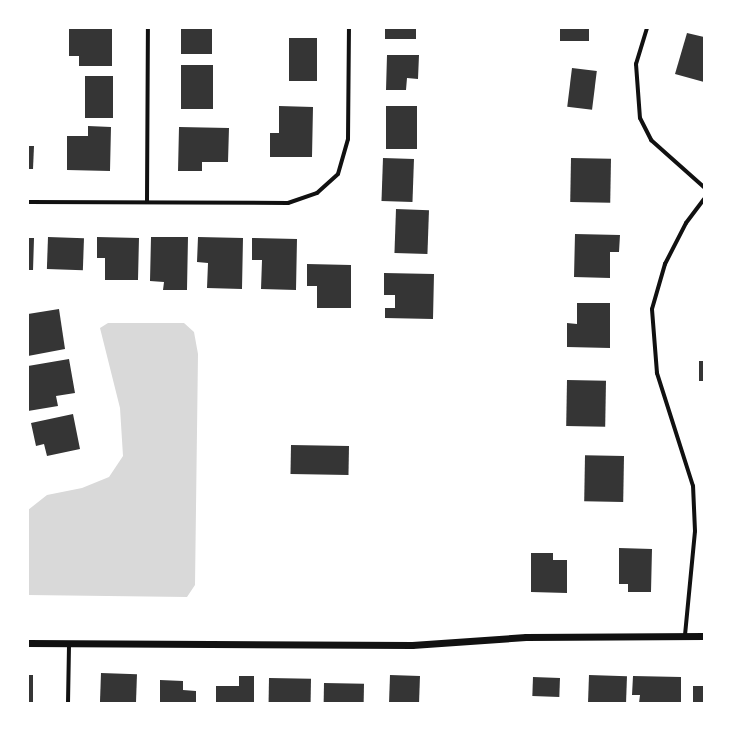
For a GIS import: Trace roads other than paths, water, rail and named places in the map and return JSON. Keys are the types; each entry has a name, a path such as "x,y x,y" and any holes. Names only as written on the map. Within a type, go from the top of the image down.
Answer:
{"street":[{"path":"146,202 148,28"},
{"path":"28,202 288,203 317,193 338,174 348,139 349,28"},
{"path":"646,28 636,64 640,118 651,140 704,187"},
{"path":"685,635 695,531 693,486 657,373 652,309 665,264 686,223 704,199"},
{"path":"28,642 412,645 526,637 704,636"},
{"path":"68,703 69,643"}]}
